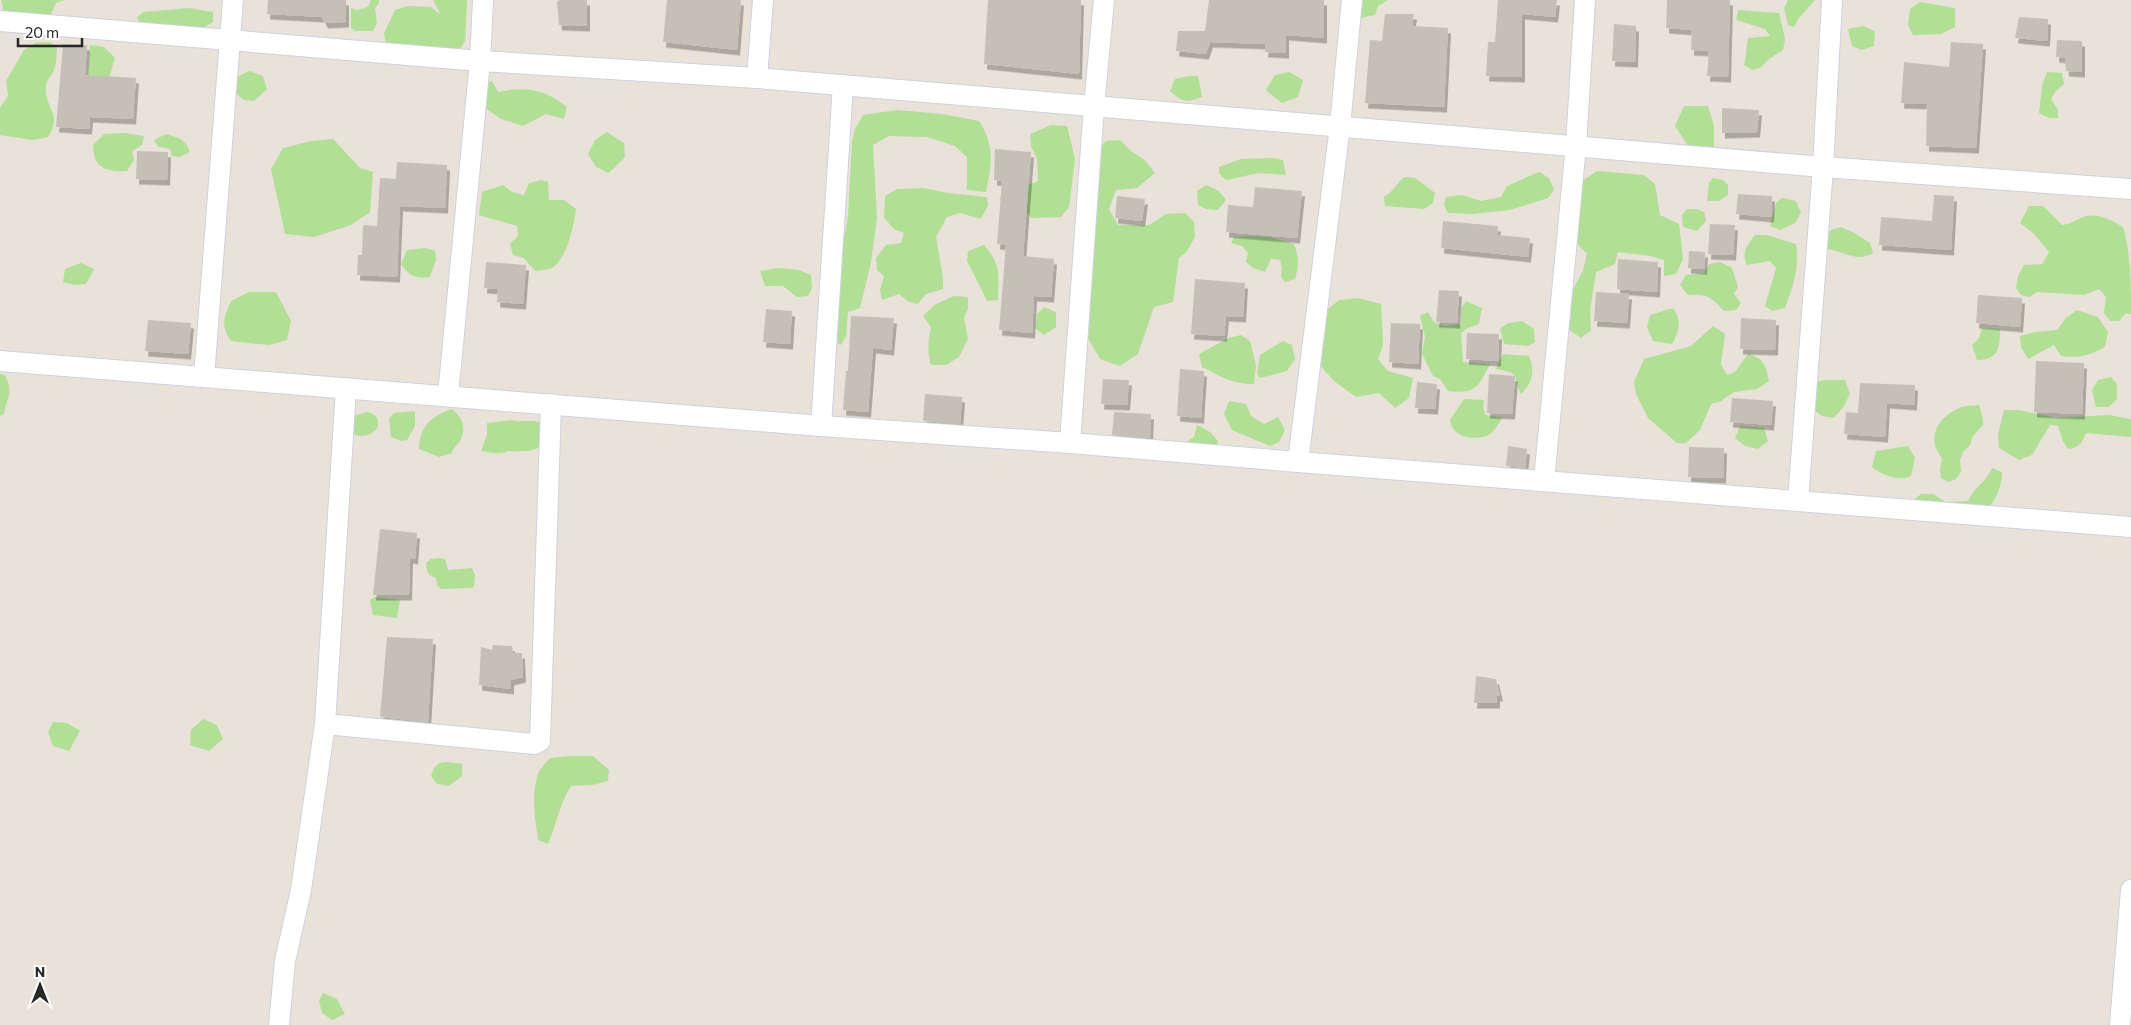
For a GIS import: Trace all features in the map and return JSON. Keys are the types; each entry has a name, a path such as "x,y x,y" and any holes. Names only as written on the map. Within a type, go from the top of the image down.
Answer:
{"street":[{"path":"204,377 233,0"},
{"path":"448,396 480,61 483,0"},
{"path":"757,78 763,0"},
{"path":"1070,442 1094,106 1104,0"},
{"path":"1298,462 1340,126 1352,0"},
{"path":"1544,481 1576,145 1585,0"},
{"path":"1798,501 1832,0"},
{"path":"0,21 480,61 757,78 1822,167 2131,190"},
{"path":"821,426 843,85"},
{"path":"0,361 821,426 1070,442 1298,462 2131,527"},
{"path":"279,1025 285,960 301,890 325,724 346,388"},
{"path":"325,724 535,744 540,741 551,404"},
{"path":"2120,1025 2131,890"}],"green space":[{"path":"1,0 65,0 56,3 49,19 4,12"},
{"path":"371,0 379,0 375,8 377,23 373,31 355,31 351,28 351,8 357,10 368,7"},
{"path":"433,0 467,0 465,41 458,52 386,43 384,33 395,10 408,6 431,7 441,15"},
{"path":"1350,0 1388,0 1378,6 1375,15 1364,17 1357,22"},
{"path":"1788,0 1815,0 1799,18 1794,27 1788,25 1784,8"},
{"path":"1920,2 1955,8 1955,27 1941,34 1913,35 1908,25 1910,9"},
{"path":"188,8 213,12 213,22 203,28 141,26 137,17 144,12"},
{"path":"1738,10 1779,13 1785,39 1783,50 1769,59 1760,68 1752,70 1744,65 1748,38 1770,36 1765,29 1736,20"},
{"path":"1864,26 1875,31 1874,46 1862,50 1852,46 1848,29"},
{"path":"50,42 57,48 55,66 46,85 47,99 54,116 52,129 48,137 33,140 0,135 0,108 8,96 6,81 24,50 35,43"},
{"path":"90,45 104,47 115,58 108,82 88,83"},
{"path":"249,71 263,76 267,89 254,101 244,100 235,93 233,79"},
{"path":"1289,72 1303,80 1298,97 1282,103 1266,90 1275,75"},
{"path":"2047,72 2062,73 2064,84 2055,92 2051,99 2058,110 2058,118 2049,118 2039,113 2042,86"},
{"path":"1198,76 1202,97 1184,100 1170,91 1175,79"},
{"path":"492,81 498,92 526,89 551,96 567,107 564,119 546,114 523,126 501,119 485,108 479,83"},
{"path":"1684,106 1708,106 1714,126 1714,147 1692,152 1675,126"},
{"path":"897,110 942,114 979,121 988,139 991,155 986,192 967,190 967,157 955,146 927,137 889,136 873,145 877,218 871,262 860,308 848,312 846,336 841,345 833,341 838,274 848,216 852,141 855,129 863,115"},
{"path":"1051,125 1067,126 1075,159 1069,207 1061,217 1032,218 1022,209 1007,206 999,199 1013,190 1038,181 1037,159 1031,146 1030,134"},
{"path":"607,132 624,143 625,157 609,173 596,167 588,154 595,140"},
{"path":"124,133 144,136 142,145 132,151 134,160 127,171 113,171 102,167 95,159 93,145 104,134"},
{"path":"166,134 184,141 190,152 179,157 172,156 170,149 158,147 154,140"},
{"path":"333,139 360,168 373,172 370,212 351,225 314,237 285,234 271,169 283,148 311,141"},
{"path":"1120,140 1132,152 1145,160 1155,173 1137,188 1116,190 1109,209 1118,225 1149,225 1166,214 1185,213 1194,222 1195,237 1187,251 1179,258 1173,302 1154,307 1138,354 1120,366 1100,359 1088,338 1083,303 1098,149 1106,141"},
{"path":"1273,158 1283,160 1286,175 1259,173 1226,180 1219,173 1219,167 1241,159"},
{"path":"1597,171 1644,175 1655,184 1660,215 1679,224 1683,259 1676,274 1664,276 1664,260 1651,256 1618,252 1615,264 1596,272 1590,311 1591,330 1581,338 1566,328 1566,304 1583,270 1587,254 1577,243 1574,226 1582,181"},
{"path":"1539,172 1549,178 1554,190 1548,198 1510,210 1473,214 1448,213 1444,205 1446,197 1462,195 1481,201 1501,197 1507,186"},
{"path":"1405,177 1415,178 1435,193 1433,203 1424,209 1385,206 1384,197"},
{"path":"1713,178 1723,180 1728,185 1728,195 1719,201 1707,201 1709,183"},
{"path":"541,180 548,182 549,200 564,200 576,209 566,250 562,257 552,268 535,271 524,258 513,255 510,244 518,236 517,226 479,215 482,192 503,185 512,192 524,195 529,183"},
{"path":"1206,185 1219,191 1226,200 1218,210 1206,209 1198,205 1197,191"},
{"path":"924,188 948,193 987,197 988,205 981,219 960,213 947,217 936,237 943,289 926,294 918,304 909,302 899,294 882,300 880,290 884,276 877,270 876,258 886,245 901,243 904,233 894,229 884,218 885,196 897,189"},
{"path":"1782,198 1796,201 1801,213 1795,223 1780,230 1770,226 1776,203"},
{"path":"2029,206 2043,206 2062,225 2092,215 2108,219 2123,227 2129,259 2131,314 2126,313 2119,321 2110,321 2104,313 2106,297 2099,289 2084,295 2037,292 2029,297 2021,295 2016,288 2018,276 2024,265 2042,264 2049,252 2033,233 2020,223"},
{"path":"1687,209 1696,209 1704,212 1706,221 1697,231 1683,227 1682,215"},
{"path":"1840,227 1853,232 1870,243 1873,253 1867,256 1856,257 1827,249 1827,236 1831,230"},
{"path":"1755,235 1767,235 1796,244 1796,269 1785,308 1772,311 1765,306 1776,268 1770,261 1747,265 1745,253 1747,246"},
{"path":"1234,237 1269,237 1294,244 1298,262 1295,279 1285,282 1281,277 1282,268 1280,260 1271,259 1265,272 1253,268 1246,262 1248,253 1242,246 1231,243"},
{"path":"984,245 994,259 998,271 998,300 987,301 967,261 968,251"},
{"path":"425,248 435,251 436,260 430,277 421,278 413,276 401,264 407,250"},
{"path":"1720,262 1732,268 1738,287 1734,294 1741,303 1736,310 1724,311 1709,297 1688,295 1680,285 1686,275 1704,273 1709,264"},
{"path":"81,263 94,269 86,284 74,285 63,282 65,269"},
{"path":"779,268 799,270 811,275 812,288 808,296 797,297 783,286 765,286 760,271"},
{"path":"249,292 276,292 291,321 287,340 269,345 231,341 224,326 226,312 231,301"},
{"path":"954,296 968,297 968,309 964,318 968,339 959,357 946,365 931,365 928,346 931,327 923,316 936,304"},
{"path":"1358,298 1381,304 1383,345 1378,359 1388,371 1413,378 1409,398 1395,408 1379,393 1356,397 1334,381 1318,363 1324,312 1339,300"},
{"path":"1466,301 1482,308 1479,324 1461,333 1463,362 1490,364 1475,388 1457,392 1448,391 1440,379 1433,376 1422,354 1425,337 1420,316 1428,312 1434,322 1445,326 1461,324 1461,309"},
{"path":"1044,307 1056,312 1056,327 1044,335 1035,328 1037,314"},
{"path":"1673,308 1678,317 1678,326 1672,344 1653,341 1647,327 1650,315"},
{"path":"2077,310 2098,317 2108,332 2105,347 2084,356 2067,357 2061,356 2054,345 2028,359 2021,347 2020,336 2035,332 2057,330 2066,318"},
{"path":"1522,321 1534,329 1535,342 1528,346 1504,344 1500,328 1509,323"},
{"path":"1713,326 1725,334 1721,364 1727,375 1735,372 1748,354 1761,360 1767,371 1769,381 1757,389 1734,392 1721,401 1711,404 1700,430 1686,443 1677,443 1648,418 1636,394 1634,382 1644,359 1691,346"},
{"path":"1982,328 2000,329 2000,341 1994,355 1990,358 1977,360 1972,345 1979,338"},
{"path":"1241,335 1250,341 1256,366 1254,384 1233,381 1202,367 1199,354 1229,338"},
{"path":"1283,341 1292,345 1295,359 1287,371 1260,378 1257,373 1260,355"},
{"path":"1503,354 1529,356 1532,376 1528,386 1521,394 1513,374 1496,369"},
{"path":"0,374 5,375 8,381 9,395 4,414 0,416"},
{"path":"2111,377 2117,384 2117,399 2109,407 2096,407 2092,390 2098,380"},
{"path":"1845,380 1850,394 1844,406 1834,418 1822,416 1814,410 1812,390 1818,381"},
{"path":"1464,399 1484,400 1483,408 1486,415 1502,418 1490,434 1472,438 1458,434 1454,430 1450,420"},
{"path":"1229,401 1246,404 1251,416 1264,424 1278,417 1285,430 1279,442 1270,446 1232,430 1224,414"},
{"path":"1979,405 1983,425 1963,452 1960,460 1961,472 1956,479 1949,482 1941,478 1942,458 1937,451 1935,443 1936,429 1951,412 1963,406"},
{"path":"452,409 460,419 463,435 452,453 439,457 419,449 421,434 428,423 438,415"},
{"path":"2004,410 2019,410 2057,418 2108,415 2131,419 2131,437 2086,433 2080,444 2068,449 2058,426 2050,425 2032,455 2019,460 1999,448 1998,434"},
{"path":"415,411 415,426 407,440 402,441 391,437 389,419 394,413"},
{"path":"367,412 376,417 378,427 366,435 352,434 347,418"},
{"path":"511,420 541,423 541,446 533,450 502,453 481,451 487,435 487,423"},
{"path":"1197,425 1210,432 1218,441 1215,450 1187,449 1188,441 1194,437"},
{"path":"1740,426 1764,428 1768,441 1758,449 1745,446 1735,438"},
{"path":"1908,446 1915,458 1911,476 1906,478 1891,477 1872,467 1876,451"},
{"path":"1992,468 2002,472 2002,477 1998,492 1988,509 1911,502 1921,494 1933,494 1946,502 1968,501"},
{"path":"431,559 445,559 448,570 472,568 475,575 474,586 472,588 441,589 437,585 436,578 428,573 426,563"},
{"path":"375,597 400,600 397,618 373,615 370,600"},
{"path":"203,719 217,725 223,739 209,751 190,745 191,730"},
{"path":"53,722 67,723 80,731 69,751 53,746 48,732"},
{"path":"593,756 609,770 608,781 592,785 571,786 548,844 538,840 534,807 538,774 550,758"},
{"path":"439,763 462,764 462,776 449,786 437,784 431,776 434,768"},
{"path":"323,993 337,999 345,1014 332,1020 322,1013 319,1001"}],"building":[{"path":"268,0 346,0 346,22 325,23 322,17 267,14"},
{"path":"559,0 587,0 587,26 559,25 557,2"},
{"path":"667,0 741,0 737,50 663,42"},
{"path":"988,0 1081,0 1079,74 984,64"},
{"path":"1209,0 1324,0 1324,38 1286,35 1286,53 1265,52 1266,44 1210,42 1206,54 1176,51 1178,31 1205,31"},
{"path":"1498,0 1557,0 1555,17 1522,14 1522,77 1486,76 1488,42 1495,42"},
{"path":"1667,0 1730,0 1728,77 1707,76 1709,51 1691,50 1692,30 1666,28"},
{"path":"1385,14 1414,14 1412,26 1448,28 1444,107 1365,103 1370,40 1382,41"},
{"path":"2019,17 2048,19 2047,41 2015,38"},
{"path":"1614,24 1636,26 1635,62 1612,61"},
{"path":"2057,40 2082,41 2082,72 2066,71 2065,58 2056,57"},
{"path":"1951,42 1983,44 1976,148 1926,146 1927,104 1901,103 1904,62 1949,67"},
{"path":"63,44 87,45 85,75 136,78 133,119 90,117 89,129 56,127"},
{"path":"1722,108 1759,110 1757,132 1722,133"},
{"path":"995,149 1031,152 1023,256 1054,259 1051,297 1034,296 1032,333 999,330 1006,245 997,244 1002,181 994,180"},
{"path":"137,151 168,152 167,180 136,179"},
{"path":"397,162 447,165 445,208 400,206 397,277 357,275 358,255 362,255 363,225 377,226 380,178 396,179"},
{"path":"1255,187 1302,191 1297,238 1226,232 1228,205 1253,207"},
{"path":"1738,194 1772,196 1771,217 1736,214"},
{"path":"1934,195 1954,196 1951,250 1879,245 1881,217 1932,221"},
{"path":"1117,196 1145,199 1142,221 1115,218"},
{"path":"1443,221 1498,226 1497,235 1530,238 1528,257 1441,248"},
{"path":"1710,224 1735,225 1733,255 1708,254"},
{"path":"1689,251 1705,252 1704,269 1688,268"},
{"path":"1618,259 1658,262 1657,292 1617,289"},
{"path":"486,262 526,265 523,304 497,302 498,289 484,288"},
{"path":"1195,279 1245,283 1243,317 1226,316 1224,336 1191,334"},
{"path":"1439,290 1459,291 1457,323 1436,322"},
{"path":"1596,292 1629,294 1627,323 1594,321"},
{"path":"1978,295 2022,298 2020,327 1976,323"},
{"path":"766,309 792,311 790,344 763,342"},
{"path":"851,316 894,318 891,350 873,348 868,412 843,410 846,371 848,371"},
{"path":"1741,318 1776,320 1775,350 1740,349"},
{"path":"148,320 191,323 188,354 145,351"},
{"path":"1391,323 1420,324 1418,364 1389,362"},
{"path":"1467,333 1499,334 1498,361 1466,359"},
{"path":"2036,361 2084,363 2082,414 2034,412"},
{"path":"1180,369 1204,371 1201,418 1177,416"},
{"path":"1489,374 1515,376 1512,414 1487,413"},
{"path":"1103,379 1129,380 1127,405 1101,404"},
{"path":"1417,382 1437,384 1435,409 1415,408"},
{"path":"1860,383 1915,385 1914,405 1887,403 1885,437 1844,434 1846,412 1858,413"},
{"path":"925,394 962,397 960,424 923,421"},
{"path":"1732,398 1773,401 1771,425 1730,422"},
{"path":"1114,412 1151,414 1150,438 1112,435"},
{"path":"1508,446 1527,449 1525,468 1506,466"},
{"path":"1689,447 1724,448 1723,478 1688,477"},
{"path":"380,529 417,533 415,559 410,558 409,595 373,595"},
{"path":"387,637 433,639 428,722 380,717"},
{"path":"493,645 512,646 513,653 522,653 523,677 511,680 511,689 479,685 481,647 492,650"},
{"path":"1476,676 1496,679 1500,696 1497,696 1497,703 1474,703"}]}
